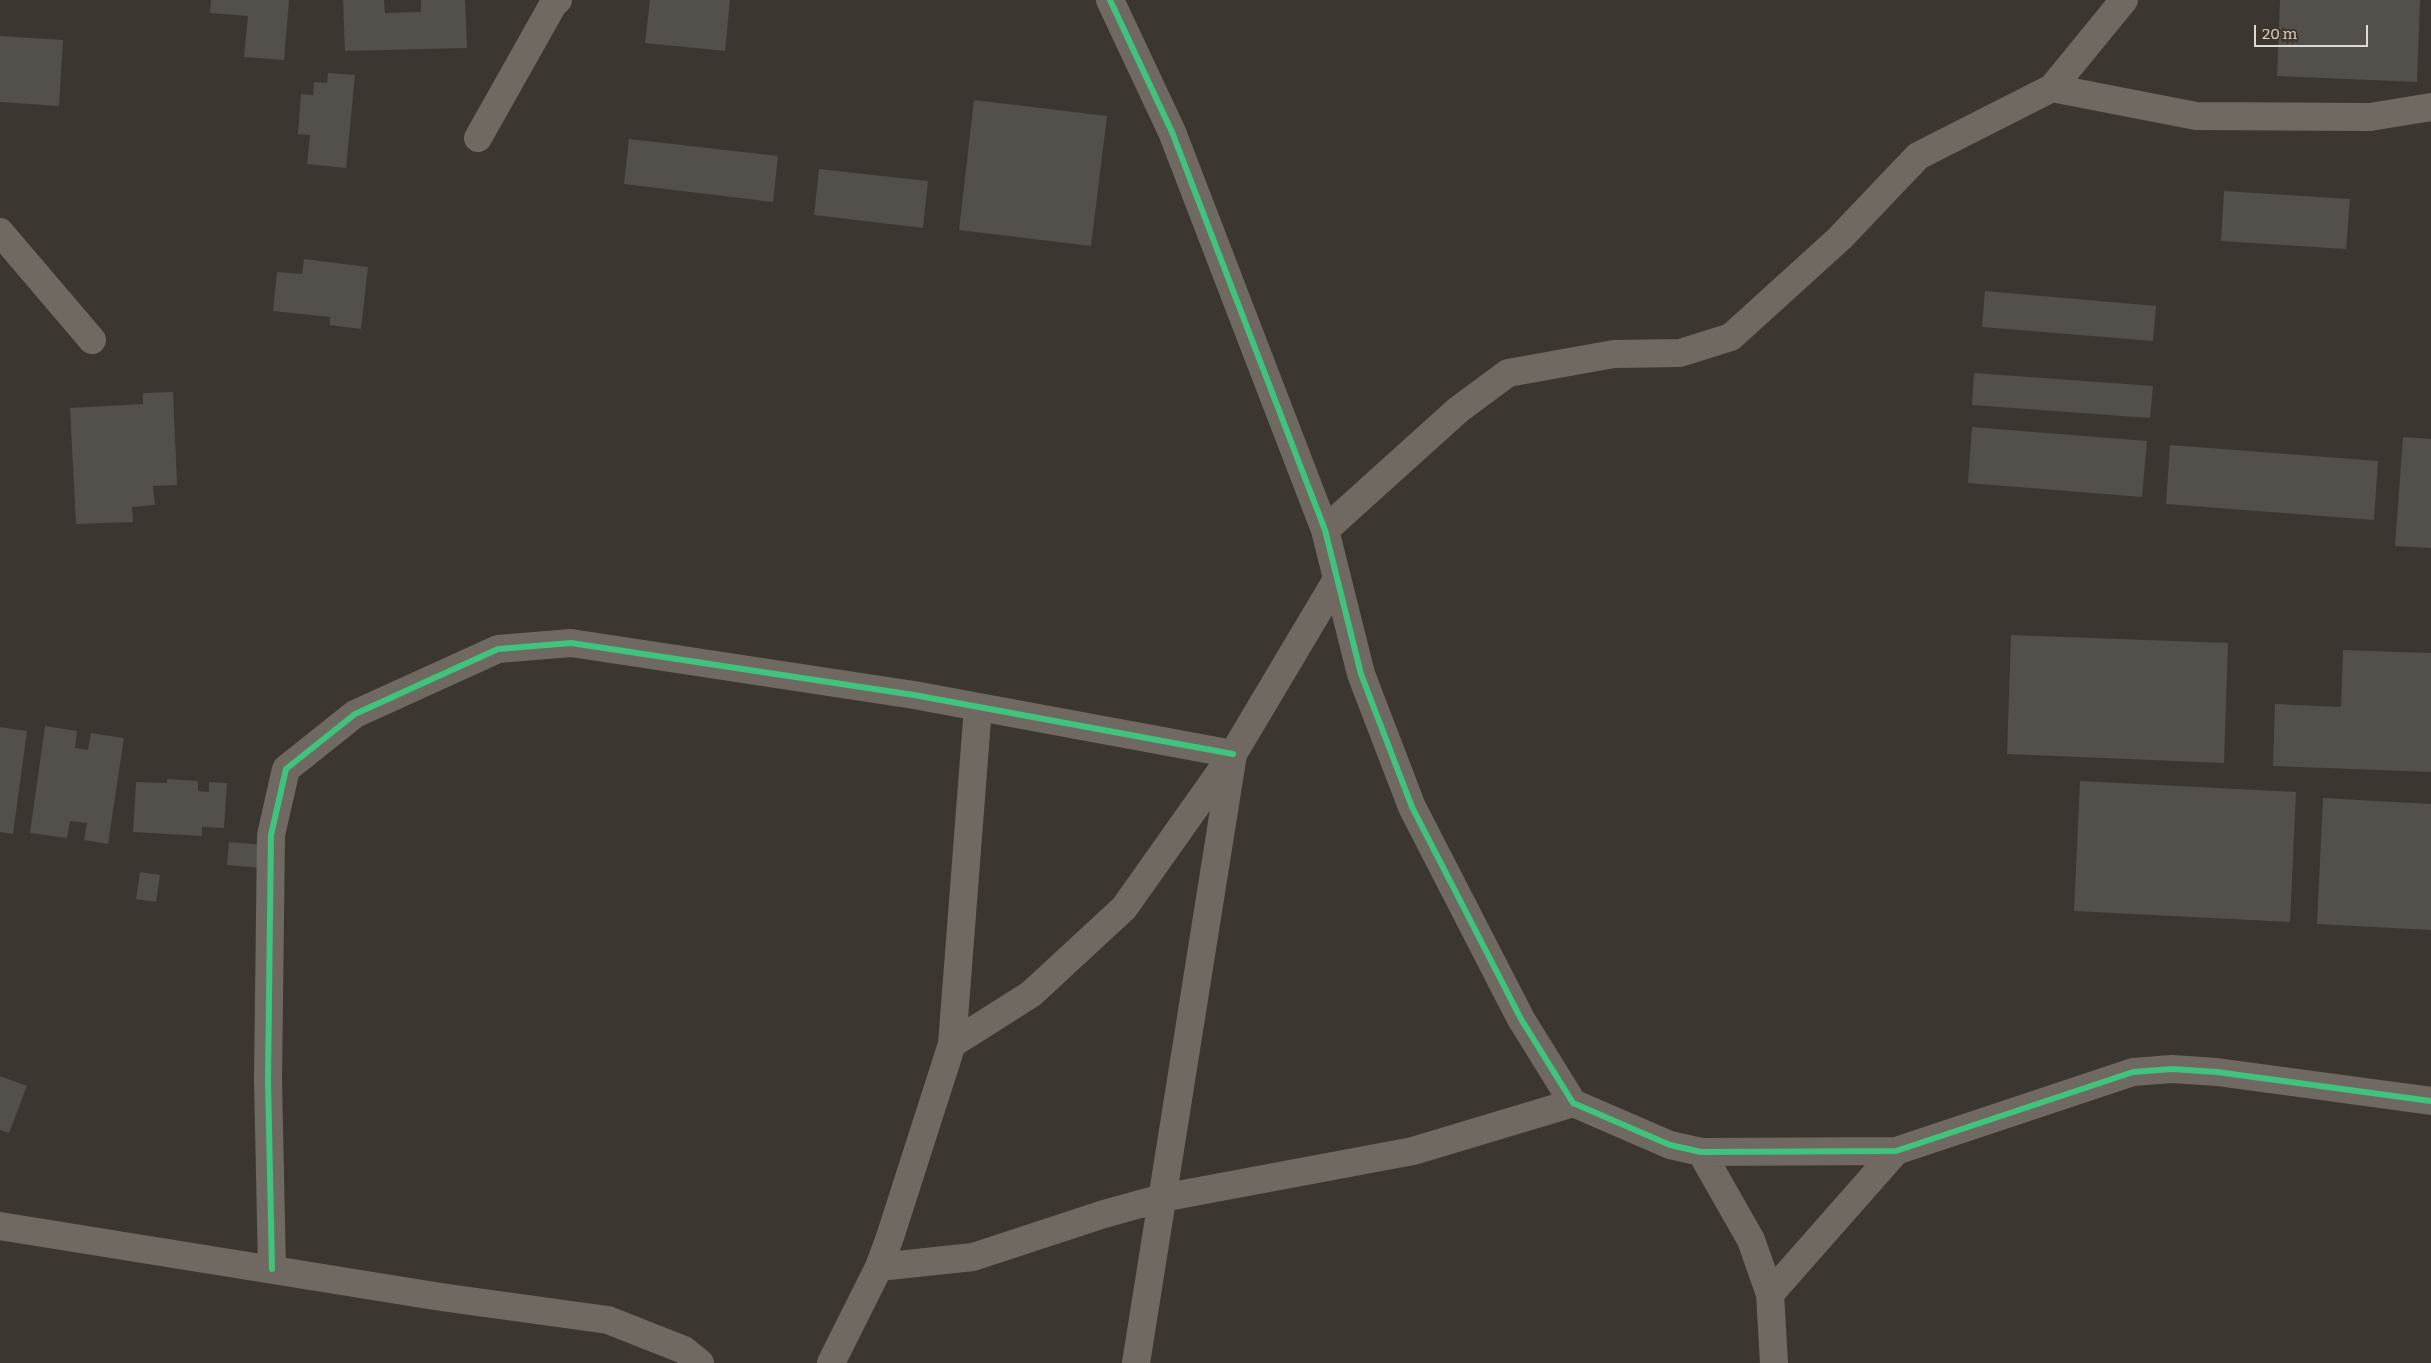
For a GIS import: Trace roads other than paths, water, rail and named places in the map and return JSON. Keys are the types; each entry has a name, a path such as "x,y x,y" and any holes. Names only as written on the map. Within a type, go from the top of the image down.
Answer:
{"street":[{"path":"478,138 558,0"},
{"path":"1110,0 1172,132 1325,530 1336,581 1361,674 1412,808 1521,1019 1573,1103 1670,1145 1701,1152 1896,1151 2133,1072 2172,1069 2217,1072 2431,1100"},
{"path":"1325,530 1458,410 1508,373 1614,354 1680,353 1731,337 1840,238 1918,156 2052,88 2124,0"},
{"path":"2052,88 2196,116 2370,118 2431,107"},
{"path":"0,232 92,340"},
{"path":"952,1044 1031,994 1124,908 1233,754 1336,581"},
{"path":"272,1269 268,1080 271,835 286,769 355,714 498,649 571,643 914,695 1233,754"},
{"path":"831,1363 878,1267 890,1237 952,1044 978,707"},
{"path":"1136,1363 1233,754"},
{"path":"878,1267 973,1257 1104,1214 1162,1198 1413,1151 1573,1103"},
{"path":"1770,1294 1896,1151"},
{"path":"1701,1152 1751,1240 1770,1294 1774,1363"},
{"path":"0,1226 451,1298 608,1320 684,1350 700,1363"}]}
